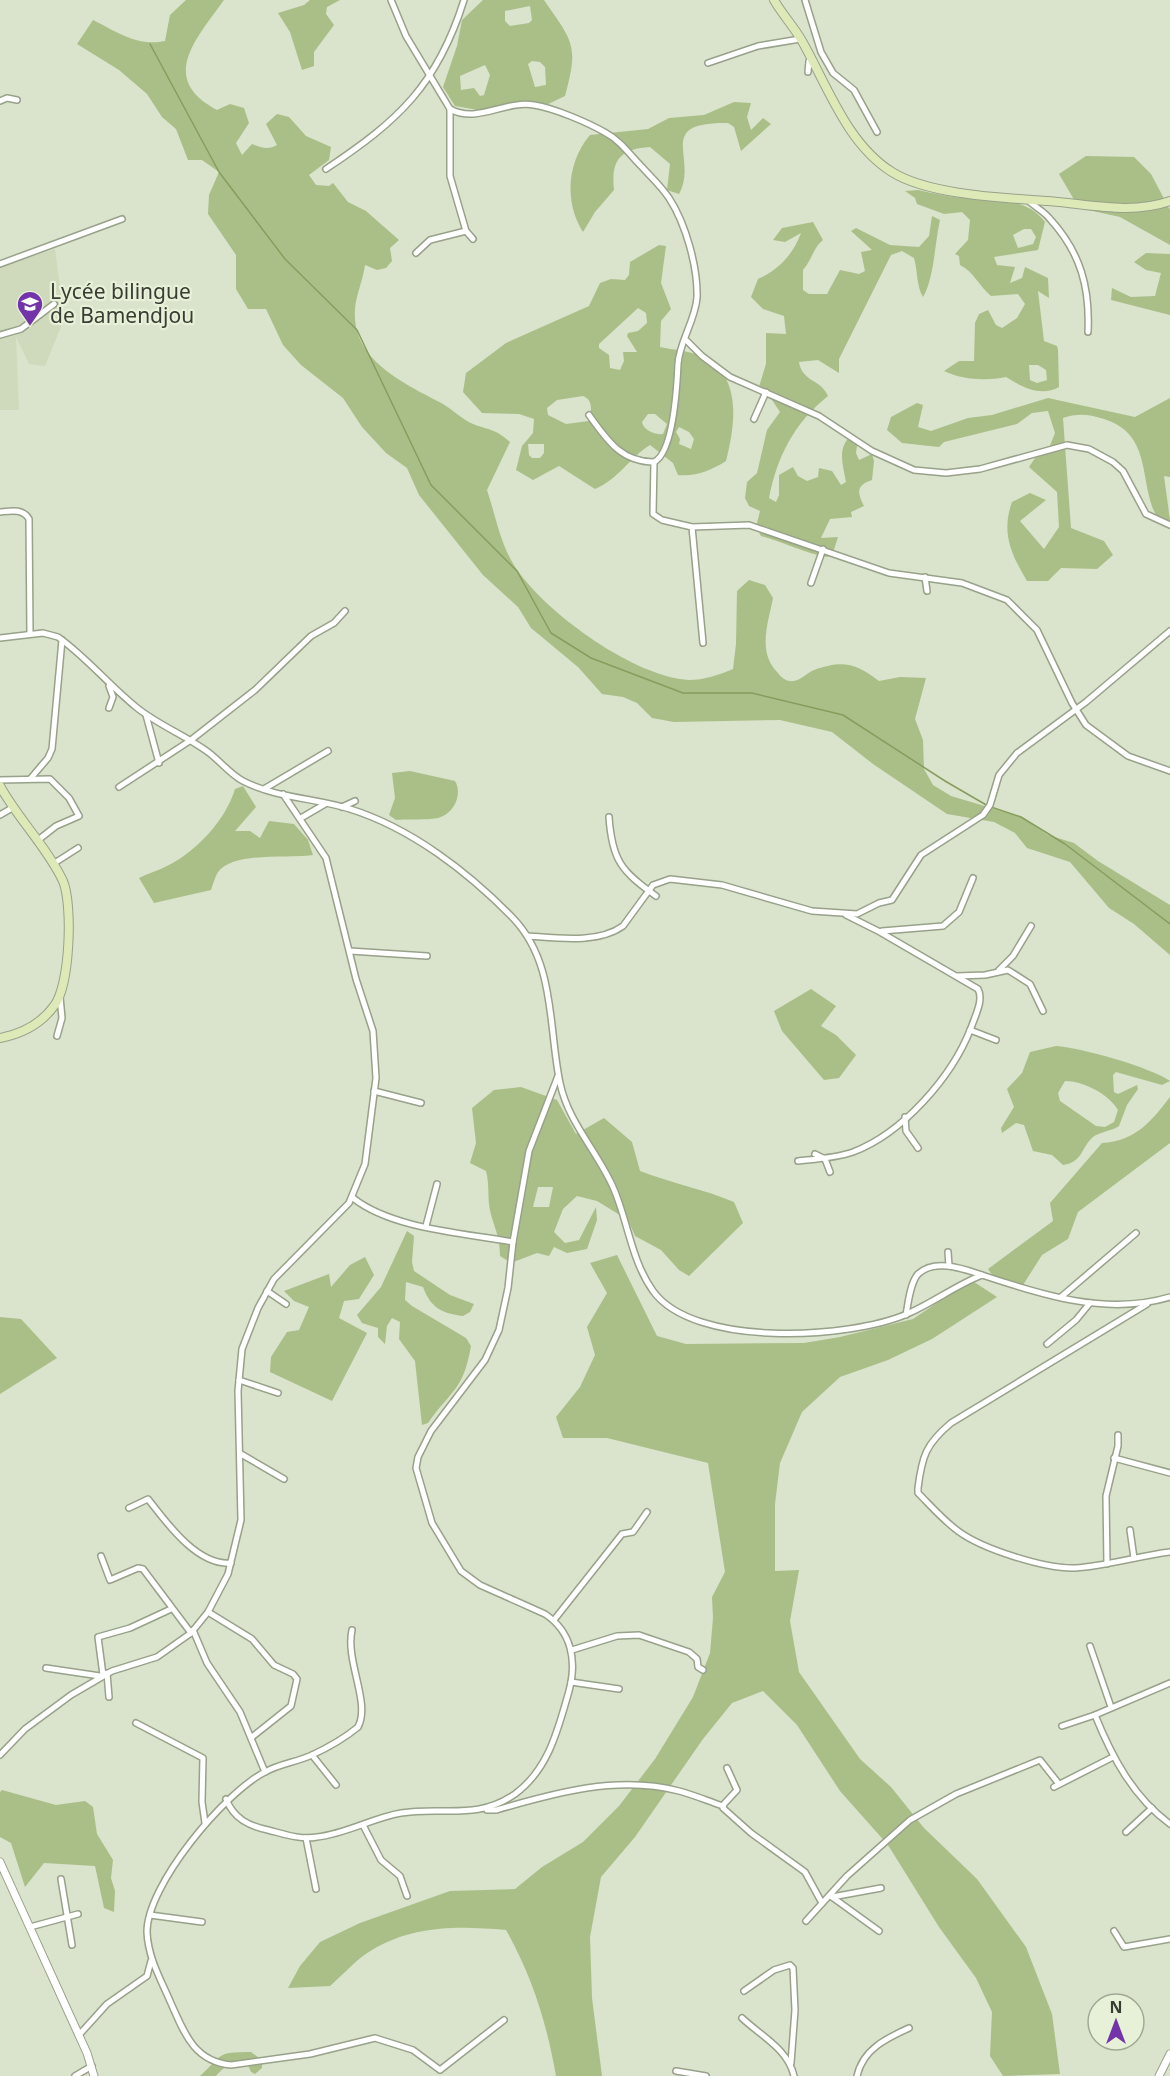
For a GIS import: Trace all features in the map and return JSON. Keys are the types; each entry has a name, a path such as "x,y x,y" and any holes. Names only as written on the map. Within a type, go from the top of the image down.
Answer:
{"main road":[{"path":"774,0 800,39 858,139 891,172 940,188 992,197 1121,208 1154,207 1170,201"},
{"path":"0,786 12,808 53,864 66,890 68,907 68,940 60,997 45,1017 33,1026 0,1038"}],"street":[{"path":"391,0 406,36 450,109 450,176 466,231 472,238"},
{"path":"326,169 387,126 430,78 464,0"},
{"path":"805,0 821,52 833,73 854,90 877,132"},
{"path":"708,63 758,46 800,39"},
{"path":"808,72 809,61 812,60"},
{"path":"0,100 7,98 16,100"},
{"path":"450,109 462,114 479,114 534,105 591,125 621,143 659,184 680,221 696,286 695,306 687,341 680,352 675,408 663,454 654,462 653,514 662,520 692,526 749,525 889,573 962,584 990,592 1007,600 1024,614 1037,630 1076,710 1086,725 1120,751 1140,761 1170,771"},
{"path":"1028,199 1052,220 1080,265 1088,296 1088,332"},
{"path":"0,264 122,219"},
{"path":"416,254 429,240 466,231"},
{"path":"0,335 21,329 54,304"},
{"path":"687,341 708,362 730,377 819,416 872,451 914,470 946,473 980,469 1067,445 1089,449 1113,462 1123,471 1146,514 1170,525"},
{"path":"754,419 766,392"},
{"path":"589,415 624,456 654,462"},
{"path":"0,512 15,510 26,514 29,519 30,634"},
{"path":"692,526 703,643"},
{"path":"811,583 823,549"},
{"path":"925,577 927,591"},
{"path":"119,787 159,763 255,690 311,636 334,623 345,612"},
{"path":"528,936 574,938 616,931 623,926 647,891 659,881 684,879 722,885 812,910 842,913 857,914 872,905 892,900 921,855 982,815 990,805 999,775 1017,753 1076,710 1170,631"},
{"path":"0,638 47,634 62,640 147,715 190,740 236,776 264,789 342,807 366,815 424,844 496,903 528,936 546,983 558,1075 571,1116 603,1167 615,1192 629,1238 645,1278 666,1305 703,1322 763,1334 783,1335 842,1329 906,1315 982,1275"},
{"path":"31,778 48,758 54,738 62,640"},
{"path":"107,682 113,697 109,708"},
{"path":"147,715 159,763"},
{"path":"264,789 328,751"},
{"path":"0,780 31,778 52,781 77,809 79,816 56,826 37,841"},
{"path":"0,1755 42,1715 104,1675 157,1657 192,1632 208,1612 231,1563 241,1520 239,1380 242,1349 274,1279 340,1214 353,1198 365,1164 374,1091 376,1046 326,858 283,794"},
{"path":"342,807 355,801"},
{"path":"301,818 325,804"},
{"path":"0,815 12,808"},
{"path":"609,817 614,854 647,891 656,896"},
{"path":"53,864 78,848"},
{"path":"880,932 944,926 959,912 973,878"},
{"path":"798,1161 854,1152 905,1117 947,1075 970,1030 981,994 978,988 842,913"},
{"path":"998,971 1013,956 1031,926"},
{"path":"350,951 427,956"},
{"path":"955,976 985,975 1008,970 1030,984 1044,1011"},
{"path":"57,1036 62,1018 60,997"},
{"path":"970,1030 996,1040"},
{"path":"485,1809 517,1792 539,1771 553,1743 571,1682 572,1650 554,1620 480,1585 461,1571 442,1544 432,1523 416,1468 418,1457 431,1431 485,1360 499,1330 530,1151 558,1075"},
{"path":"374,1091 421,1103"},
{"path":"905,1117 906,1131 918,1148"},
{"path":"815,1154 825,1158 830,1172"},
{"path":"426,1226 437,1184"},
{"path":"353,1198 367,1208 390,1217 513,1242"},
{"path":"1061,1297 1136,1233"},
{"path":"948,1252 949,1266"},
{"path":"906,1315 918,1275 949,1266 1021,1289 1090,1303 1120,1306 1170,1298"},
{"path":"267,1291 286,1304"},
{"path":"1047,1344 1076,1320 1090,1303"},
{"path":"1148,1303 951,1423 932,1439 925,1452 920,1470 918,1493 959,1532 982,1544 1062,1568 1107,1564 1170,1552"},
{"path":"239,1380 278,1393"},
{"path":"1107,1564 1106,1496 1118,1435"},
{"path":"241,1454 284,1479"},
{"path":"1114,1458 1170,1473"},
{"path":"129,1508 147,1499 185,1542 213,1560 231,1563"},
{"path":"554,1620 622,1534 633,1532 647,1512"},
{"path":"1130,1530 1134,1558"},
{"path":"101,1556 110,1580 138,1568 143,1569 171,1609 192,1632 207,1664 240,1712 265,1772"},
{"path":"109,1697 98,1637 130,1628 171,1609"},
{"path":"208,1612 252,1639 274,1665 293,1674 297,1679 291,1706 252,1737"},
{"path":"352,1630 350,1656 360,1698 362,1720 353,1732 312,1755 265,1772 227,1803 221,1805 167,1879 150,1915 147,1931 151,1961 192,2043 204,2058 219,2064 231,2065 310,2054 375,2038 412,2050 440,2070 504,2020"},
{"path":"572,1650 617,1636 639,1635 689,1652 697,1659 698,1667 703,1670"},
{"path":"1090,1646 1112,1707"},
{"path":"46,1668 104,1675"},
{"path":"571,1682 619,1689"},
{"path":"1062,1726 1095,1715 1170,1683"},
{"path":"1095,1715 1113,1757 1152,1808 1170,1824"},
{"path":"136,1723 203,1758 202,1802 205,1824"},
{"path":"312,1755 336,1785"},
{"path":"806,1921 847,1876 898,1829 956,1794 1040,1760 1057,1786 1113,1757"},
{"path":"723,1806 737,1790 727,1768"},
{"path":"227,1803 249,1826 306,1838 399,1814 496,1810 585,1788 622,1784 678,1790 723,1806 751,1833 806,1872 822,1903"},
{"path":"1126,1832 1152,1808"},
{"path":"363,1825 381,1860 400,1876 407,1896"},
{"path":"306,1838 316,1888"},
{"path":"0,1862 79,2035 94,2076"},
{"path":"61,1879 72,1945"},
{"path":"830,1897 881,1888"},
{"path":"830,1897 879,1931"},
{"path":"30,1927 78,1914"},
{"path":"150,1915 202,1922"},
{"path":"1114,1931 1124,1947 1170,1939"},
{"path":"79,2035 107,2004 147,1976 151,1961"},
{"path":"744,1991 774,1970 787,1965 793,1968 795,2000 791,2063 794,2076"},
{"path":"742,2018 778,2048 791,2063"},
{"path":"857,2076 863,2060 874,2048 885,2039 909,2028"},
{"path":"1160,2076 1170,2055"},
{"path":"75,2076 92,2066"},
{"path":"676,2071 706,2076"}],"shaded area":[{"name":"Lycée bilingue de Bamendjou","path":"55,249 64,319 45,366 29,364 16,337 19,410 0,410 0,267"}],"green space":[{"path":"186,0 224,0 194,44 188,58 186,72 189,85 199,98 217,110 230,104 244,108 249,123 236,143 242,155 252,144 265,148 277,145 266,124 277,114 289,117 306,136 331,147 329,160 309,175 316,185 329,186 333,183 348,202 366,211 399,240 390,248 392,261 386,268 377,270 365,265 355,309 356,327 362,343 371,357 398,379 443,404 469,422 496,432 510,442 487,490 503,542 512,562 532,588 550,606 571,624 619,656 667,676 695,680 733,669 737,591 749,580 765,585 773,598 766,647 772,665 781,676 786,680 794,681 814,670 841,664 863,670 879,681 900,677 926,678 915,719 923,740 924,769 933,785 951,796 1021,817 1048,835 1074,843 1098,861 1170,905 1170,955 1134,924 1109,908 1070,862 1027,848 1015,833 994,822 947,814 873,764 832,732 780,720 674,722 652,718 637,703 623,697 602,694 578,667 531,628 518,607 483,575 419,495 407,468 386,453 362,427 343,398 301,365 283,345 266,309 248,309 236,289 236,255 208,214 209,195 219,172 202,160 188,160 176,129 162,117 147,94 119,70 77,44 93,20 119,34 137,40 165,41 170,15"},
{"path":"310,0 340,0 327,7 326,14 334,25 314,52 314,66 302,70 290,32 278,13 304,5"},
{"path":"483,0 544,0 571,45 572,65 565,96 542,107 478,110 455,106 443,87 457,46 462,20","holes":["530,6 532,20 529,23 510,26 505,21 505,11","532,61 540,62 545,67 546,85 535,87 528,64","485,65 490,75 484,95 480,96 474,88 461,90 460,76"]},
{"path":"734,102 751,103 747,117 751,130 763,118 771,124 741,151 734,127 728,123 705,124 692,129 685,136 683,145 684,181 679,194 667,190 670,164 650,147 631,150 624,154 619,158 614,171 614,190 595,212 583,232 573,208 571,182 577,157 590,135 648,129 669,118 704,115"},
{"path":"1086,156 1134,157 1151,174 1170,210 1170,245 1120,217 1079,208 1059,174"},
{"path":"918,190 941,195 1008,201 1028,208 1045,222 1038,250 994,257 997,265 1015,267 1010,283 1022,278 1025,267 1048,278 1049,298 1038,291 1044,341 1057,346 1058,350 1059,387 1039,391 1032,390 1006,377 975,379 944,371 959,361 974,361 975,323 979,314 988,310 996,325 1002,328 1017,318 1025,304 1018,294 991,296 969,271 960,265 959,256 955,254 968,240 970,220 962,212 944,214 917,204 915,198 905,191","holes":["1024,229 1031,229 1036,237 1033,244 1018,248 1013,235","1029,365 1038,365 1046,370 1047,380 1037,383 1030,380"]},
{"path":"932,216 940,220 932,271 923,297 919,288 914,258 902,251 891,255 839,359 839,373 818,360 799,362 804,373 821,386 828,396 796,429 782,455 769,498 776,502 779,495 779,475 793,467 798,476 807,481 818,477 819,468 832,471 841,485 846,482 842,456 844,444 853,434 858,438 856,453 859,460 872,454 874,461 872,480 863,484 859,490 864,506 851,512 852,517 830,519 821,538 838,537 833,553 827,557 761,536 756,527 760,511 749,506 745,498 747,482 757,473 767,430 780,412 768,394 758,390 766,364 766,333 786,334 784,316 763,309 751,297 758,279 784,261 794,248 801,233 785,242 773,240 782,228 813,222 823,240 803,270 803,290 809,294 827,294 840,270 859,274 865,271 861,252 872,250 851,231 856,228 890,245 919,247 929,236"},
{"path":"659,245 666,246 661,283 671,309 661,321 660,347 702,356 715,365 724,376 733,403 732,432 726,461 703,472 678,475 673,463 650,445 611,480 595,489 559,466 533,480 516,470 522,446 533,433 534,419 519,414 482,413 463,392 466,373 506,343 589,306 600,283 611,279 625,280 629,275 630,262","holes":["638,308 646,313 647,323 638,331 628,333 627,336 637,352 623,352 624,361 620,370 610,368 609,355 599,348 599,344","583,396 589,400 591,407 589,421 566,424 548,415 547,408 557,400","648,414 655,414 667,424 663,434 660,434 647,430 642,422","679,427 689,432 694,439 691,449 679,444 680,439 676,432","528,444 544,444 544,453 540,458 532,458 529,455"]},
{"path":"1146,253 1170,254 1170,315 1111,300 1112,288 1131,297 1155,296 1161,273 1146,270 1134,262"},
{"path":"1048,398 1135,417 1170,398 1170,477 1164,476 1170,520 1159,521 1152,507 1138,449 1131,437 1120,426 1088,415 1063,418 1071,528 1104,541 1113,555 1097,569 1061,568 1048,581 1027,581 1012,552 1007,524 1012,502 1030,493 1046,500 1020,521 1044,549 1059,527 1057,492 1029,467 1035,458 1047,453 1055,433 1048,411 1032,413 1017,424 944,442 939,447 902,443 887,430 891,417 917,403 923,405 918,427 931,431 968,418 992,415"},
{"path":"410,771 455,781 458,792 453,808 444,816 430,819 396,820 389,815 395,798 392,773"},
{"path":"243,786 256,807 235,831 250,831 260,838 269,821 294,824 308,840 313,855 248,858 236,861 226,865 218,872 211,890 154,903 139,878 169,865 190,851 210,833 218,822 235,789"},
{"path":"811,989 836,1006 821,1026 836,1035 856,1055 839,1078 824,1080 782,1031 774,1011"},
{"path":"1056,1046 1082,1050 1132,1064 1170,1081 1162,1085 1116,1072 1113,1075 1114,1092 1118,1094 1137,1085 1138,1089 1127,1105 1119,1126 1093,1137 1078,1158 1063,1165 1052,1155 1033,1151 1024,1125 1016,1123 1002,1133 1001,1128 1014,1107 1007,1089 1022,1073 1030,1052","holes":["1065,1081 1095,1090 1114,1104 1118,1110 1114,1122 1105,1127 1096,1126 1060,1101 1058,1093"]},
{"path":"521,1087 557,1100 576,1134 604,1118 632,1142 640,1171 734,1202 743,1223 689,1276 679,1270 661,1250 635,1236 628,1220 597,1201 577,1196 563,1209 554,1232 565,1243 579,1240 596,1207 597,1220 587,1249 567,1253 554,1247 549,1256 537,1253 511,1263 500,1256 499,1241 489,1204 486,1171 470,1163 476,1143 472,1108 494,1090","holes":["538,1187 553,1187 549,1207 533,1207"]},
{"path":"1170,1097 1170,1143 1078,1212 1068,1239 1042,1255 1023,1285 1007,1284 995,1278 988,1269 1053,1221 1050,1203 1102,1143 1124,1138 1141,1129"},
{"path":"407,1231 414,1236 412,1262 414,1271 450,1295 474,1304 470,1312 463,1316 449,1313 433,1305 423,1287 406,1282 405,1300 466,1338 471,1346 468,1361 456,1389 428,1423 422,1425 415,1361 399,1339 400,1322 392,1318 387,1326 385,1344 378,1337 378,1328 362,1323 357,1315 381,1287"},
{"path":"617,1255 657,1336 686,1344 804,1343 840,1337 913,1319 971,1280 997,1297 932,1339 888,1360 840,1377 802,1412 780,1463 775,1504 775,1571 799,1570 790,1621 799,1672 860,1759 891,1787 924,1828 977,1879 1026,1947 1052,2014 1060,2074 1003,2076 990,2056 992,2012 976,1978 939,1927 888,1845 840,1791 797,1725 763,1691 732,1703 703,1739 635,1837 601,1877 590,1937 592,1998 602,2076 556,2076 537,2001 524,1965 506,1930 437,1929 404,1936 366,1953 330,1986 288,1988 300,1966 320,1942 360,1923 450,1891 515,1889 542,1867 583,1842 619,1806 655,1759 693,1697 710,1653 712,1597 725,1572 708,1463 607,1438 563,1438 556,1417 580,1387 595,1355 587,1327 607,1293 590,1263"},
{"path":"365,1257 374,1275 359,1299 344,1301 339,1318 367,1333 332,1401 270,1372 271,1357 287,1332 299,1330 309,1307 294,1301 284,1291 329,1274 331,1287 350,1265"},
{"path":"0,1317 21,1319 57,1358 0,1394"},
{"path":"2,1790 56,1805 85,1801 93,1807 97,1834 113,1860 111,1878 115,1891 114,1912 104,1908 95,1866 44,1863 25,1887 11,1843 0,1837 0,1792"},
{"path":"251,2052 262,2060 262,2068 255,2074 251,2072 247,2063 238,2062 226,2067 216,2076 200,2076 225,2054"}],"waterway":[{"path":"150,44 219,172 285,259 357,330 431,485 517,571 551,633 591,658 683,693 752,693 843,715 988,806 1021,817 1065,844 1170,924"}],"place":[{"name":"Lycée bilingue de Bamendjou","path":"30,327"}]}
